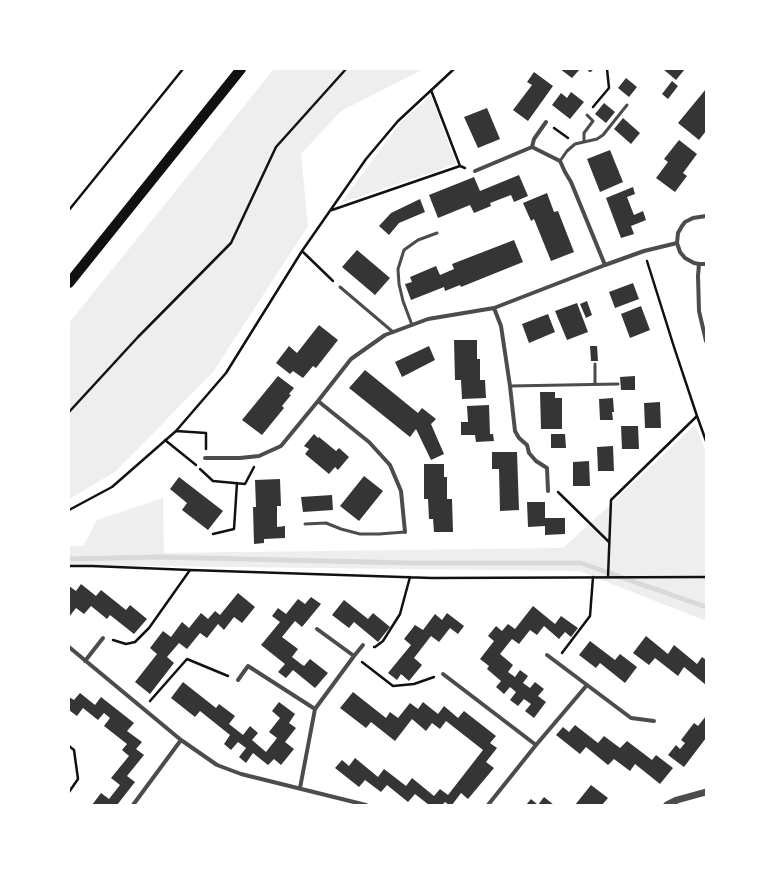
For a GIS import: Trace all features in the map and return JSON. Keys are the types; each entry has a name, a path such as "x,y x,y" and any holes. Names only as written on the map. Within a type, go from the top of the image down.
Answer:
{"main road":[{"path":"69,283 241,69"}],"street":[{"path":"532,147 534,139 546,122"},
{"path":"476,171 532,147 560,161 571,182 605,265"},
{"path":"706,216 700,216 685,222 678,233 677,243 680,252 685,258 694,263 706,264"},
{"path":"205,458 240,458 260,456 281,446 351,359 393,332 428,319 494,308 644,251 677,243"},
{"path":"699,264 699,311 706,341"},
{"path":"494,308 501,326 516,431 519,438 527,445 529,453 536,461 547,468 548,491"},
{"path":"318,401 369,442 390,465 401,491 405,532"},
{"path":"317,629 354,656"},
{"path":"85,660 103,638"},
{"path":"300,788 315,709 363,645"},
{"path":"69,647 181,740 217,765 241,774 366,805"},
{"path":"547,655 631,718 654,720"},
{"path":"238,680 248,666 315,709"},
{"path":"443,674 536,745"},
{"path":"488,805 586,685"},
{"path":"132,805 181,740"},
{"path":"667,805 677,800 706,792"}],"lane":[{"path":"560,161 567,151 575,144 597,139 603,135 627,105"},
{"path":"584,141 584,133 593,121 587,115"},
{"path":"412,326 403,301 399,284 398,269 404,250 418,240 437,233"},
{"path":"340,287 393,332"},
{"path":"594,364 595,384"},
{"path":"510,386 618,384"},
{"path":"305,524 326,523 341,530 360,534 405,532"}],"path":[{"path":"69,210 183,69"},
{"path":"69,412 138,337 231,243 276,147 346,69"},
{"path":"69,510 112,488 176,431 226,373 302,251 366,159 398,121 454,69"},
{"path":"431,90 460,166"},
{"path":"331,210 460,166 476,171"},
{"path":"302,251 340,287"},
{"path":"644,251 674,347 706,441"},
{"path":"608,577 611,500 697,416"},
{"path":"176,431 206,433 205,458"},
{"path":"165,440 213,481 245,484 260,456"},
{"path":"213,534 234,529 237,483"},
{"path":"548,491 558,492 610,542"},
{"path":"69,566 410,577 706,577"},
{"path":"103,638 126,644 135,642 149,628 190,570"},
{"path":"363,645 375,647 383,641 400,614 410,577"},
{"path":"556,662 590,616 593,577"},
{"path":"354,656 392,686 414,684 443,674"},
{"path":"143,708 187,659 238,680"},
{"path":"69,746 74,750 78,779 69,792"}],"shaded area":[{"path":"274,69 424,69 341,111 301,154 308,226 213,372 115,472 69,499 69,323"},
{"path":"431,95 456,164 341,203 401,122"},
{"path":"695,425 706,453 706,621 579,571 69,565 69,546 83,546 97,520 163,498 164,553 563,548"}],"building":[{"path":"560,69 580,69 572,78"},
{"path":"663,69 685,69 676,80"},
{"path":"534,72 553,86 528,121 513,110 532,85 527,82"},
{"path":"626,78 637,87 629,97 618,88"},
{"path":"672,81 678,86 668,99 662,94"},
{"path":"706,89 706,131 699,140 678,123"},
{"path":"571,92 584,102 570,119 552,105 561,93 567,98"},
{"path":"604,103 615,112 606,123 595,114"},
{"path":"487,108 500,139 478,148 464,117"},
{"path":"623,118 640,133 631,144 614,129"},
{"path":"679,140 697,154 683,173 687,176 675,192 656,178 668,162 664,159"},
{"path":"610,150 623,182 600,192 587,159"},
{"path":"519,175 528,196 514,202 511,195 490,203 491,206 474,213 470,205 438,218 429,195 474,177 480,191"},
{"path":"633,187 635,194 627,197 632,210 634,215 643,211 646,220 631,226 634,234 621,238 606,198"},
{"path":"547,193 554,212 558,211 574,252 551,261 534,219 531,221 523,203"},
{"path":"420,199 425,212 399,223 389,235 379,226 391,213"},
{"path":"514,240 523,262 461,287 460,285 445,291 444,287 411,300 405,284 412,282 410,277 436,266 440,275 454,269 452,264"},
{"path":"357,250 390,278 375,295 342,267"},
{"path":"633,283 639,299 615,308 609,292"},
{"path":"587,301 592,315 586,318 580,304"},
{"path":"577,303 588,332 567,340 555,311"},
{"path":"641,306 650,330 630,338 621,314"},
{"path":"548,314 555,332 529,343 522,324"},
{"path":"319,325 338,340 316,368 313,366 303,378 293,371 290,374 276,363 289,346 297,353"},
{"path":"454,340 477,340 477,359 480,359 480,380 485,380 486,398 462,399 461,380 455,380"},
{"path":"429,346 435,360 402,377 395,362"},
{"path":"590,346 597,346 598,361 591,361"},
{"path":"365,370 418,413 422,408 436,419 431,424 444,454 431,460 416,429 410,437 349,388"},
{"path":"278,376 294,388 289,394 291,395 282,406 284,408 262,435 242,420"},
{"path":"635,376 635,390 621,390 620,377"},
{"path":"540,392 555,392 555,398 562,398 562,429 541,429"},
{"path":"613,398 613,420 600,420 599,399"},
{"path":"660,402 661,428 645,428 644,403"},
{"path":"489,405 490,434 493,434 494,441 476,442 475,435 461,435 461,422 468,422 467,406"},
{"path":"621,426 638,426 639,449 622,449"},
{"path":"314,434 336,451 339,448 349,457 338,470 335,467 329,474 305,454 309,449 304,446"},
{"path":"551,434 565,434 566,448 551,448"},
{"path":"613,446 614,471 598,471 597,447"},
{"path":"492,452 517,452 519,510 500,511 499,469 492,469"},
{"path":"589,461 590,486 573,486 573,462"},
{"path":"424,464 444,464 444,477 447,477 447,499 452,499 453,532 434,532 433,519 429,519 428,499 424,499"},
{"path":"364,476 383,491 359,521 340,506"},
{"path":"179,477 223,511 208,530 182,510 187,503 170,489"},
{"path":"280,479 281,506 277,506 277,527 285,526 285,538 264,539 264,543 254,544 253,507 256,507 255,480"},
{"path":"332,495 333,510 303,512 301,497"},
{"path":"527,502 545,502 545,518 565,518 565,534 545,535 545,526 528,527"},
{"path":"81,584 96,596 101,590 126,610 130,605 147,619 134,634 110,615 107,619 91,606 84,614 76,608 69,617 69,586 76,591"},
{"path":"238,593 255,607 242,623 234,617 224,630 218,624 207,638 200,633 187,649 179,643 167,657 174,663 150,694 135,682 157,654 150,648 163,631 171,637 182,622 189,628 201,613 208,619 215,611 220,615"},
{"path":"311,597 321,604 302,627 295,621 282,637 298,649 292,657 304,666 310,659 328,673 315,688 293,670 286,678 278,672 285,664 261,645 280,622 272,616 278,608 286,614 298,599 305,604"},
{"path":"344,600 368,619 373,613 390,627 378,642 354,622 349,628 332,615"},
{"path":"533,606 555,624 561,616 578,628 571,637 565,632 559,639 544,626 537,635 530,630 519,644 512,639 500,654 513,665 508,672 515,677 520,670 528,676 523,683 530,688 535,682 544,689 538,696 546,702 534,718 525,711 531,704 524,699 518,706 510,700 516,692 510,687 504,694 496,687 501,681 487,669 489,666 480,659 494,641 488,636 496,626 502,631 508,624 515,629"},
{"path":"447,613 464,626 458,634 450,628 439,642 431,636 414,658 422,665 409,681 401,674 397,680 388,673 411,645 404,639 415,625 423,630 435,614 442,620"},
{"path":"646,636 668,654 674,645 697,664 702,657 706,660 706,685 684,667 678,676 655,658 649,665 633,653"},
{"path":"590,641 615,660 620,654 637,667 625,683 600,663 596,668 579,655"},
{"path":"183,682 216,708 219,704 235,716 229,724 243,735 250,726 258,733 252,740 266,752 277,738 269,732 280,718 272,711 279,702 295,714 289,723 296,728 285,742 294,749 281,765 274,759 268,765 253,753 246,763 239,757 246,748 238,742 231,750 224,744 230,735 200,711 195,717 171,698"},
{"path":"353,692 386,718 390,712 398,718 410,703 418,709 423,702 438,714 444,706 458,718 464,711 496,736 490,743 497,748 486,762 494,768 468,799 461,793 452,805 445,802 442,805 429,805 415,794 408,802 387,785 381,792 365,780 359,787 335,768 342,760 349,766 355,758 378,777 384,769 406,786 412,778 434,796 440,789 448,795 483,750 446,721 440,729 432,723 426,731 412,719 395,741 371,722 366,728 340,708"},
{"path":"80,693 95,705 101,697 134,723 127,731 142,742 136,749 144,755 127,776 135,782 117,805 92,805 101,793 109,799 120,785 111,778 129,756 122,750 127,744 104,726 110,718 104,713 98,720 83,708 77,716 69,710 69,697 74,700"},
{"path":"706,716 706,738 684,767 668,755 676,745 680,749 685,743 681,740 694,723 698,726"},
{"path":"575,725 598,743 604,736 620,748 627,741 652,760 656,755 673,768 660,784 635,764 630,771 614,759 608,765 586,747 580,754 556,735 563,727 569,732"},
{"path":"591,785 608,798 602,805 575,805"},
{"path":"544,797 554,805 538,805"},
{"path":"531,799 538,805 526,805"}],"waterway":[{"path":"69,559 159,557 410,563 581,563 706,607"}]}
